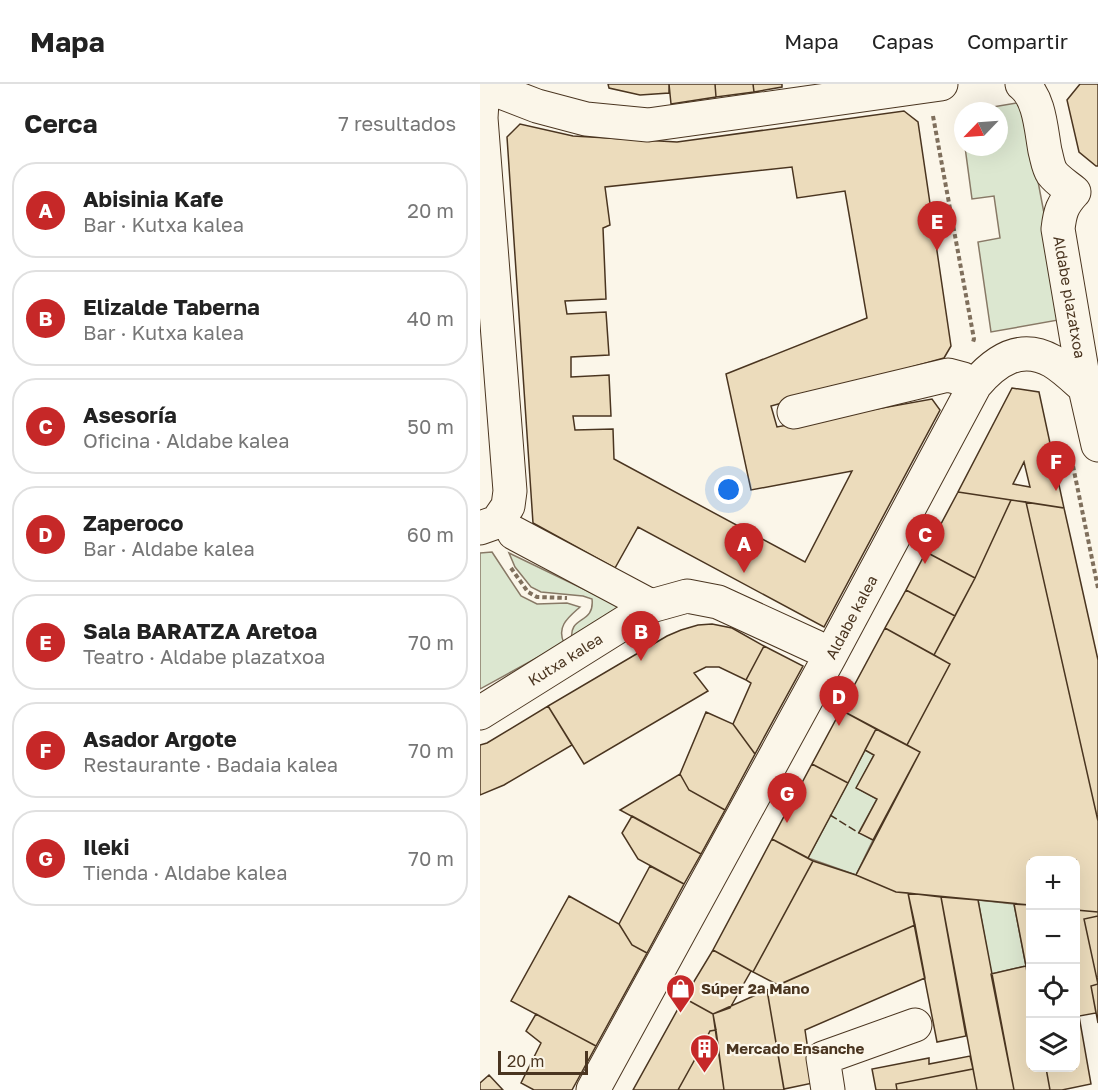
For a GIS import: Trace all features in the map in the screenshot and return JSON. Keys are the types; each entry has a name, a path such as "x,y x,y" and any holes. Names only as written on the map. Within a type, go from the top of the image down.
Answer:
{"street":[{"name":"Aldabe plazatxoa","path":"1022,84 1035,102 1052,173 1062,183 1086,190"},
{"path":"480,528 497,522 508,506 510,491 481,118 481,85 537,106 586,119 648,125 937,99"},
{"name":"Aldabe plazatxoa","path":"1086,190 1066,200 1060,212 1058,230 1098,445"},
{"name":"Aldabe kalea","path":"593,1090 975,385 995,364 1019,353 1036,354 1052,362 1086,388"},
{"path":"794,412 948,375 975,385"},
{"path":"514,533 651,606"},
{"name":"Kutxa kalea","path":"480,713 651,606 687,596 718,602 816,647"},
{"path":"828,1090 823,1058 915,1025"}],"path":[{"path":"937,99 974,339"},
{"path":"1073,466 1098,588"},
{"path":"509,566 528,592 537,597 572,598"}],"green space":[{"path":"1023,102 1064,319 991,332 978,242 1000,238 994,196 972,199 966,156 1008,156 1008,104"},
{"path":"492,552 521,596 537,604 567,603 580,607 565,622 562,632 564,643 480,689 480,553"},
{"path":"509,553 625,609 572,640 574,627 590,613 592,599 541,592 531,587 515,567"},
{"path":"865,750 874,755 857,788 877,799 859,832 873,840 856,875 808,858"},
{"path":"978,900 1014,904 1026,966 991,974"}],"building":[{"path":"608,84 669,84 669,93 640,95 609,88"},
{"path":"669,84 715,84 716,97 671,104"},
{"path":"715,84 753,84 754,92 716,97"},
{"path":"753,84 782,84 782,87 754,92"},
{"path":"1080,84 1098,84 1098,166 1079,152 1067,100"},
{"path":"904,111 918,122 951,346 944,358 771,406 777,427 932,399 940,410 824,627 638,527 615,568 533,523 507,137 520,124 573,136 677,142","holes":["792,167 797,198 845,191 867,318 726,374 751,490 852,471 805,562 614,459 613,429 575,430 573,416 611,416 609,375 571,377 571,357 609,355 606,312 567,314 565,301 606,299 603,228 610,225 605,187"]},
{"path":"1012,388 1039,392 1064,508 958,492","holes":["1024,462 1030,487 1013,484"]},
{"path":"958,492 1011,500 975,578 926,552"},
{"path":"1011,500 1026,502 1098,821 1098,912 1080,910 1080,856 1026,856 1026,905 896,892 856,875 920,752 907,745 950,664 934,655 975,578"},
{"path":"1026,502 1064,508 1071,539 1098,660 1098,821"},
{"path":"926,552 975,578 955,616 906,590"},
{"path":"906,590 955,616 934,655 885,628"},
{"path":"712,624 732,628 764,646 746,680 719,667 706,667 694,673 708,691 584,764 548,706 667,636 698,625"},
{"path":"885,628 950,664 907,745 841,710"},
{"path":"764,646 803,666 755,754 733,724 751,683 746,680"},
{"path":"548,706 572,745 504,785 480,795 480,745"},
{"path":"841,710 876,729 848,783 812,764"},
{"path":"706,712 733,724 755,754 725,810 689,790 680,774"},
{"path":"876,729 920,752 873,840 859,833 877,799 856,788 874,755 865,750"},
{"path":"812,764 848,783 808,858 772,839"},
{"path":"680,774 689,790 725,810 701,854 620,810"},
{"path":"632,816 701,854 684,884 638,859 622,833"},
{"path":"772,839 813,861 753,972 713,950"},
{"path":"813,861 856,875 896,892 908,893 915,925 778,985 753,972"},
{"path":"650,866 684,884 647,953 632,945 619,924"},
{"path":"908,893 941,897 966,1036 937,1042"},
{"path":"569,896 619,924 632,945 647,953 596,1046 511,1001"},
{"path":"941,897 978,900 1014,1090 977,1090"},
{"path":"1014,904 1026,905 1026,966"},
{"path":"1080,910 1098,912 1098,916 1084,919 1098,984 1091,986 1096,1013 1080,1016"},
{"path":"1098,916 1098,984 1084,919"},
{"path":"915,925 925,978 805,1030 813,1083 784,1089 767,990"},
{"path":"713,950 751,971 730,1008 713,1014 684,998"},
{"path":"1026,966 1026,1072 1047,1072 1050,1090 1014,1090 991,974"},
{"path":"1098,984 1098,1023 1091,986"},
{"path":"767,990 784,1090 724,1090 713,1014"},
{"path":"684,998 713,1014 716,1030 710,1031 703,1045 712,1050 708,1057 699,1052 678,1090 633,1090"},
{"path":"536,1014 596,1046 572,1090 534,1090 521,1083 541,1043 526,1031"},
{"path":"1080,1022 1091,1084 1050,1090 1047,1072 1080,1072"},
{"name":"Mercado Ensanche","path":"716,1030 724,1090 678,1090 699,1052 708,1057 712,1050 703,1045 710,1031"},
{"path":"970,1056 973,1069 896,1084 897,1090 876,1090 872,1069 929,1058 929,1064"},
{"path":"973,1069 977,1090 897,1090 896,1084"},
{"path":"489,1075 503,1090 480,1090 480,1083"}],"fence":[{"path":"830,815 859,833"}],"place":[{"name":"Sala BARATZA Aretoa","path":"937,251"},
{"name":"Asador Argote","path":"1056,491"},
{"name":"Asesoría","path":"925,564"},
{"name":"Abisinia Kafe","path":"744,573"},
{"name":"Elizalde Taberna","path":"641,661"},
{"name":"Zaperoco","path":"839,726"},
{"name":"Ileki","path":"787,823"},
{"name":"Súper 2ª Mano","path":"680,1014"},
{"name":"Mercado Ensanche","path":"705,1074"}]}
